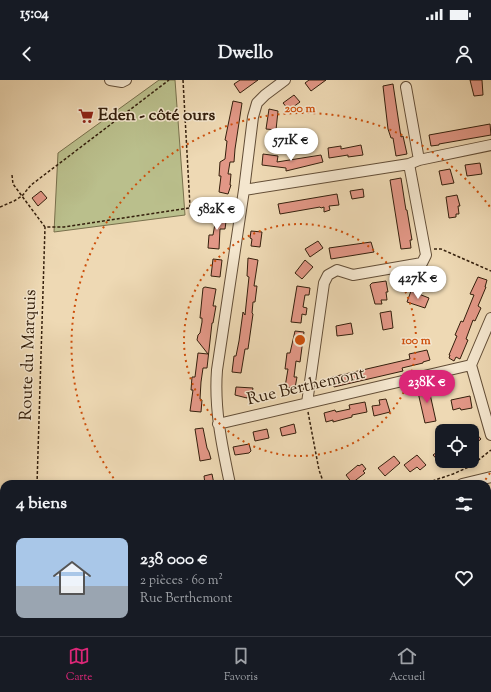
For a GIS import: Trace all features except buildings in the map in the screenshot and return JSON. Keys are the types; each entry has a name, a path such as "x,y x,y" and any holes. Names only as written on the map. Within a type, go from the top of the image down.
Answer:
{"street":[{"path":"110,80 122,82 126,80"},
{"path":"229,480 218,424 216,388 253,117 257,103 285,80"},
{"path":"406,87 419,160"},
{"path":"243,194 408,164 419,160 491,145"},
{"path":"307,403 324,283 328,274 337,270 353,275 422,263 426,255 408,164"},
{"path":"491,318 471,365 491,436"},
{"name":"Rue Berthemont","path":"218,424 471,365"},
{"path":"479,480 491,477"}],"path":[{"path":"0,207 22,196 31,185 170,80"},
{"path":"183,80 190,206"},
{"path":"12,175 13,184 45,227 64,227 190,206 243,194"},
{"name":"Route du Marquis","path":"37,480 45,227"},
{"path":"424,248 441,249 491,271"},
{"path":"307,403 319,470 323,480"},
{"path":"435,480 471,466 491,450"}],"green space":[{"path":"159,80 175,80 185,215 54,232 58,153"}],"place":[{"name":"Eden - côté ours","path":"86,116"}]}
